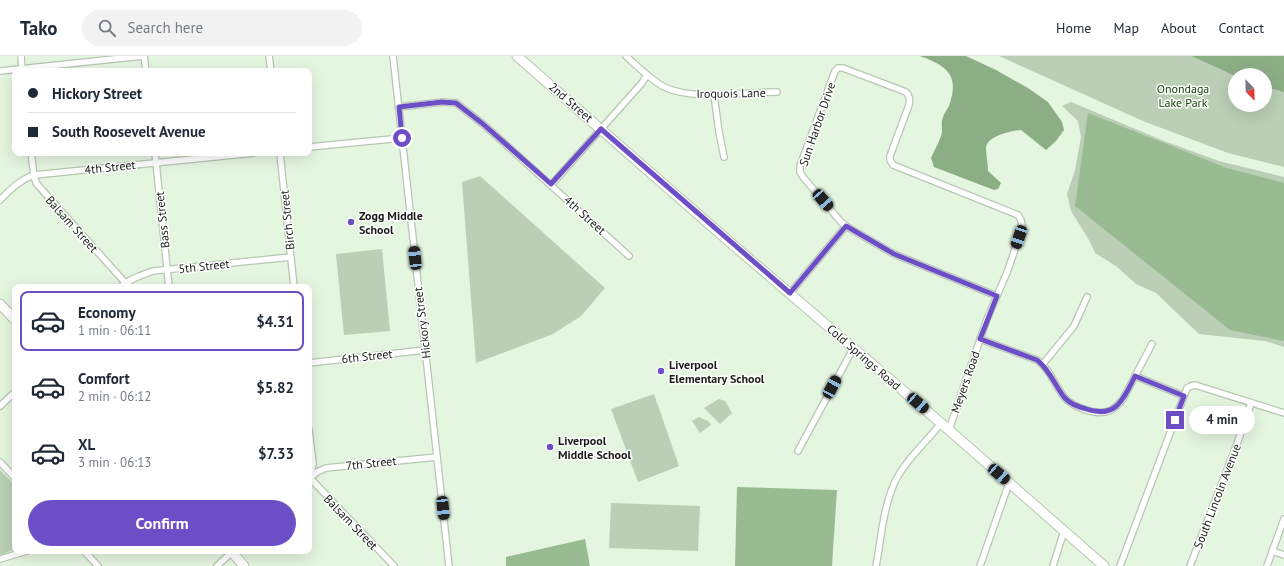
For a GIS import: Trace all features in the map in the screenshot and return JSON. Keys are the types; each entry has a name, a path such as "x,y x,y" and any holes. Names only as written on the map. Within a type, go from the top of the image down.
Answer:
{"main road":[{"name":"2nd Street","path":"517,56 732,244"},
{"name":"Cold Springs Road","path":"732,244 854,347 1104,566"},
{"path":"0,304 12,317"},
{"path":"234,554 244,566"}],"street":[{"path":"20,56 22,68"},
{"path":"39,68 144,56 146,68"},
{"path":"269,56 271,68"},
{"name":"Hickory Street","path":"393,56 449,566"},
{"name":"Iroquois Lane","path":"626,56 657,82 671,89 691,94 714,95 777,92"},
{"name":"Sun Harbor Drive","path":"846,226 800,172 800,166 835,71 838,68 843,68 906,92 909,96 909,106 890,156 890,160 893,165 981,199"},
{"path":"0,71 12,70"},
{"path":"551,184 642,83 647,75"},
{"path":"714,95 724,157"},
{"name":"4th Street","path":"399,107 442,102 456,103 483,124 551,184 629,256"},
{"path":"312,148 402,138"},
{"name":"Balsam Street","path":"31,156 36,183 123,284"},
{"name":"Bass Street","path":"155,156 169,284"},
{"name":"4th Street","path":"0,200 17,184 34,175 221,156"},
{"name":"Birch Street","path":"280,156 294,284"},
{"name":"Meyers Road","path":"949,430 980,339 1008,270 1022,225 1022,220 1018,215 981,199"},
{"path":"790,293 846,226 894,254 997,296"},
{"name":"5th Street","path":"128,284 141,275 153,271 291,257"},
{"path":"1043,364 1074,326 1087,297"},
{"path":"980,339 1037,360 1043,364 1050,373 1068,401 1075,406 1099,412 1108,412 1117,407 1123,399 1152,344"},
{"path":"798,451 854,347"},
{"name":"6th Street","path":"312,363 425,350"},
{"path":"1135,376 1184,396"},
{"path":"1120,566 1187,388 1195,385 1284,413"},
{"path":"0,406 12,395"},
{"name":"South Lincoln Avenue","path":"1190,566 1237,444 1251,403"},
{"name":"Meyers Road","path":"876,566 888,501 894,483 941,423"},
{"path":"312,456 312,468"},
{"name":"7th Street","path":"312,476 326,468 437,457"},
{"path":"0,462 12,475"},
{"name":"Balsam Street","path":"312,481 394,566"},
{"path":"980,566 1010,483"},
{"path":"1267,566 1284,519"},
{"path":"1053,566 1064,531"},
{"path":"1272,551 1284,555"},
{"path":"0,559 17,554"},
{"path":"87,554 98,566"},
{"path":"217,566 229,554"}],"green space":[{"name":"Onondaga Lake Park","path":"999,56 1191,56 1228,73 1228,112 1272,112 1272,89 1284,92 1284,167 1228,153 1143,121"},
{"path":"1071,102 1164,141 1219,161 1284,177 1284,347 1265,341 1199,334 1156,293 1136,284 1116,266 1095,253 1089,240 1071,211 1067,194 1075,170 1081,137 1078,121 1062,106"},
{"path":"480,176 605,288 581,316 553,334 476,363 462,182"},
{"path":"382,249 390,331 344,335 336,254"},
{"path":"654,394 679,466 638,482 611,409"},
{"path":"719,399 725,401 732,413 720,424 704,408"},
{"path":"699,417 708,421 711,425 700,433 692,421"},
{"path":"0,470 12,482 12,550 0,555"},
{"path":"611,503 700,506 698,551 609,548"}],"shaded area":[{"path":"920,56 966,56 996,70 1028,88 1048,102 1062,122 1064,130 1056,141 1046,150 1021,130 1000,135 990,140 986,148 988,171 1001,183 998,189 994,190 934,167 931,158 942,132 942,119 949,106 952,95 952,79 944,68"},
{"path":"1191,56 1284,56 1284,92 1272,89 1272,68 1228,68 1228,73"},
{"path":"1088,113 1227,168 1284,183 1284,341 1230,330 1075,206"},
{"path":"737,487 837,490 832,566 735,566"},
{"path":"585,539 590,566 506,566 506,557"}],"place":[{"name":"Zogg Middle School","path":"351,222"},
{"name":"Liverpool Elementary School","path":"661,371"},
{"name":"Liverpool Middle School","path":"550,447"}],"route":[{"path":"402,138 399,107 442,102 456,103 483,124 551,184 601,129 790,293 846,226 894,254 997,296 980,339 1037,360 1043,364 1063,395 1075,406 1091,411 1108,412 1117,407 1135,376 1184,396 1175,420"}]}
